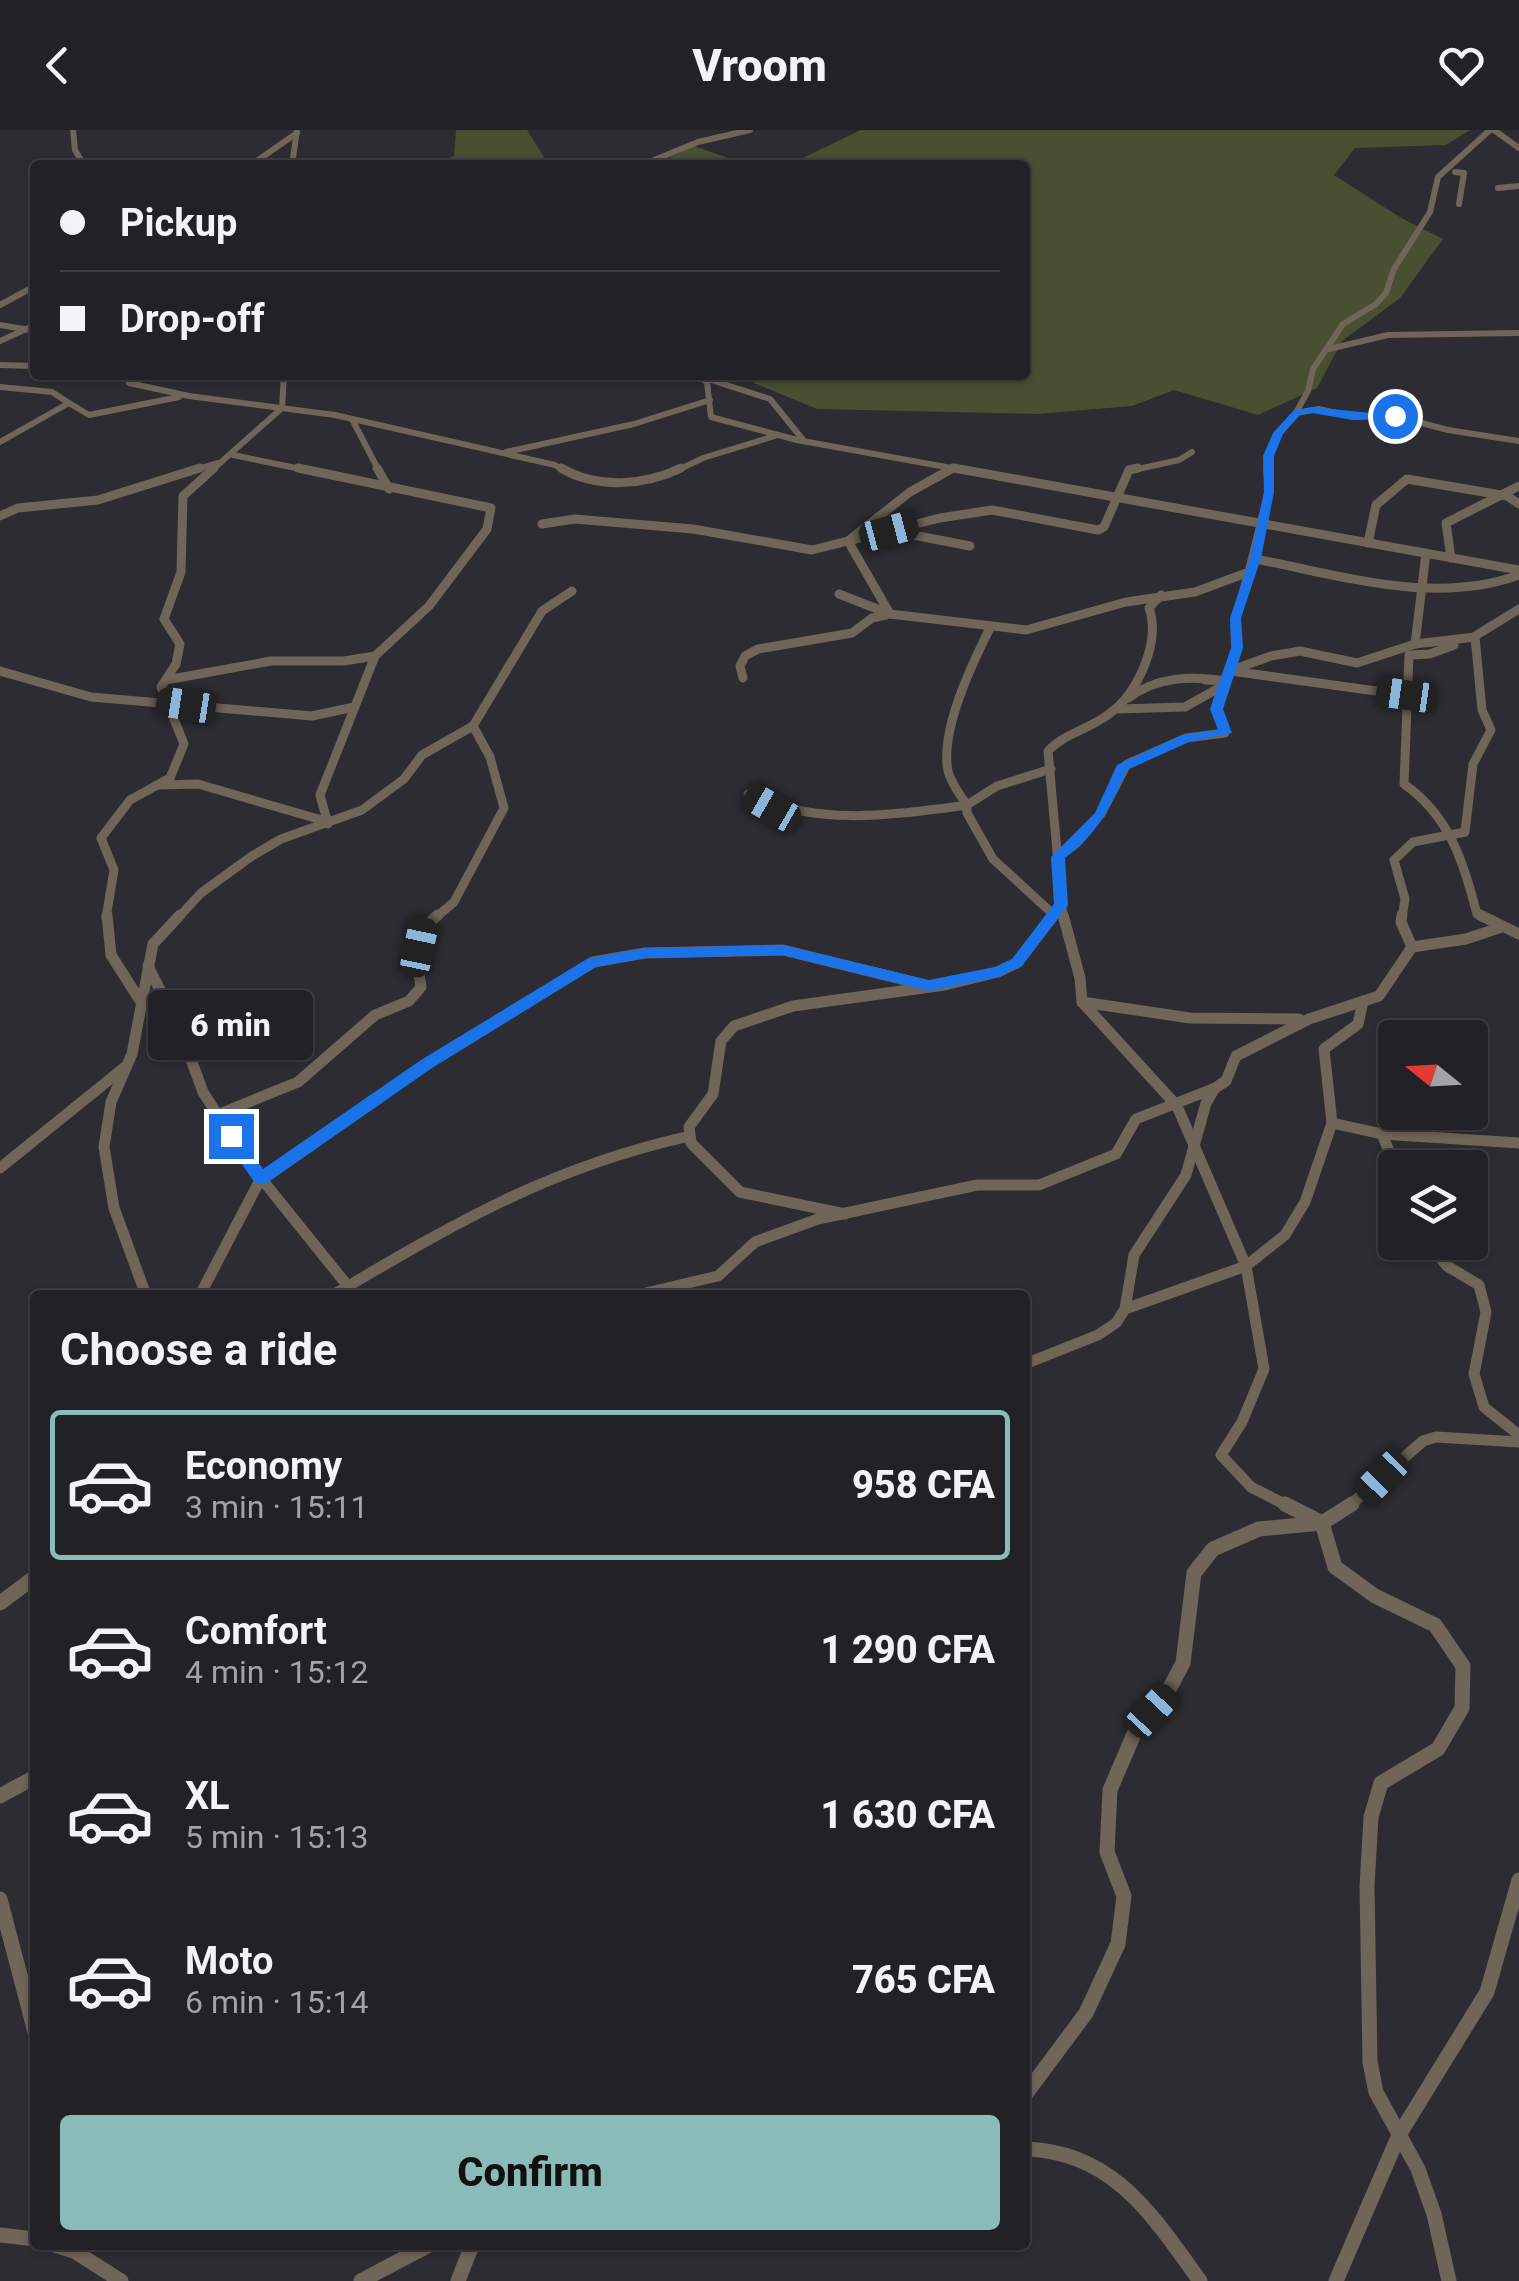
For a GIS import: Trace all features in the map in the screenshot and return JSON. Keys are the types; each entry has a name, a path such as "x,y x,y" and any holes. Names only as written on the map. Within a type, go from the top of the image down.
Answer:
{"street":[{"path":"73,130 81,160"},
{"path":"654,160 698,142 750,130"},
{"path":"1058,857 1077,843 1101,814 1126,764 1186,738 1225,733 1216,709 1237,648 1236,618 1255,558 1269,492 1268,456 1278,433 1296,413 1313,380 1313,369 1343,324 1382,298 1394,269 1430,212 1438,177 1492,130 1519,148"},
{"path":"258,160 297,131"},
{"path":"293,160 297,131"},
{"path":"1459,204 1460,172 1481,141"},
{"path":"1498,188 1519,186"},
{"path":"0,304 30,289"},
{"path":"0,325 30,329"},
{"path":"0,341 30,330"},
{"path":"1329,349 1388,335 1519,333"},
{"path":"0,365 30,366"},
{"path":"128,380 129,384 189,396 352,419 555,465 580,478 626,482 667,475 703,458 778,435"},
{"path":"139,999 112,955 106,921 114,870 101,838 130,800 170,778 184,744 162,687 176,664 180,644 164,620 181,572 183,496 282,408 284,380"},
{"path":"704,380 711,416 778,435 1519,572"},
{"path":"710,380 770,399 804,441"},
{"path":"0,387 52,392 89,416 189,396"},
{"path":"502,452 634,424 710,400"},
{"path":"0,442 69,403"},
{"path":"1296,413 1319,409 1353,416 1395,416 1448,430 1519,441"},
{"path":"352,419 388,489"},
{"path":"542,524 575,519 693,530 798,549 819,549 992,510 1098,530 1104,526 1129,470 1179,460 1192,452"},
{"path":"0,516 18,508 98,500 230,458 491,508 487,529 428,606 375,656 320,795 300,815"},
{"path":"848,541 910,492 953,468"},
{"path":"1368,543 1376,504 1407,479 1507,496 1519,504"},
{"path":"1451,558 1446,523 1454,516 1507,496 1519,486"},
{"path":"889,531 970,546"},
{"path":"848,541 890,614"},
{"path":"1415,644 1426,554"},
{"path":"1255,558 1422,586 1484,588 1519,572"},
{"path":"838,594 890,614 1026,630 1161,594 1194,592 1250,572"},
{"path":"144,1290 114,1208 104,1146 111,1102 127,1065 152,944 201,894 271,844 362,810 384,796 422,755 473,726 542,611 572,591"},
{"path":"1125,701 1154,640 1156,619 1149,608 1161,594"},
{"path":"1519,609 1475,637 1430,654 1409,655 1404,784 1415,790 1454,836 1477,914 1519,934"},
{"path":"743,678 740,666 745,656 758,648 852,633 872,618 890,614"},
{"path":"990,628 954,716 947,768 993,859 1054,916"},
{"path":"1116,709 1185,707 1271,656 1300,651 1358,663 1415,644 1475,637"},
{"path":"1412,947 1402,922 1404,899 1394,860 1413,842 1464,832 1474,764 1491,730 1482,710 1475,637"},
{"path":"166,680 271,661 344,661 375,656"},
{"path":"2,672 80,696 312,716 354,707"},
{"path":"1406,695 1194,676 1166,678 1050,747 1062,905 1074,960 1083,978 1082,1002 1176,1106 1246,1266 1264,1369 1242,1422 1221,1455 1251,1486 1322,1524 1334,1567 1375,1596 1435,1625 1462,1666 1462,1708 1438,1750 1381,1783 1372,1817 1367,1886 1370,2062 1376,2092 1418,2169 1434,2214 1449,2281"},
{"path":"1205,680 1227,679"},
{"path":"217,1115 298,1082 375,1016 417,994 424,927 454,902 504,808 490,757 473,726"},
{"path":"748,794 772,808 844,819 968,805 998,786 1052,769"},
{"path":"156,786 198,784 327,823"},
{"path":"320,795 327,823"},
{"path":"844,1214 740,1192 691,1143 689,1128 713,1094 721,1041 734,1026 793,1006 998,972 1017,962 1062,905"},
{"path":"658,1290 718,1276 770,1234 977,1186 1039,1185 1116,1154 1136,1119 1176,1106 1226,1081 1236,1056 1250,1046 1309,1019 1378,996 1412,947 1466,939 1500,928"},
{"path":"202,1290 261,1178 427,1064 592,962 645,953 783,950 929,986"},
{"path":"148,966 181,1032 203,1092 217,1115 261,1178 352,1290 539,1182 629,1151 690,1136"},
{"path":"1125,1309 1246,1266 1285,1235 1305,1202 1332,1122 1324,1050 1358,1024 1363,1000"},
{"path":"1082,1002 1185,1020 1228,1023 1309,1019"},
{"path":"0,1168 127,1065"},
{"path":"1030,1362 1098,1335 1116,1323 1125,1309 1134,1255 1186,1175 1215,1088"},
{"path":"1332,1122 1382,1134 1519,1143"},
{"path":"1382,1134 1389,1150"},
{"path":"1442,1260 1479,1286 1486,1312 1474,1374 1484,1407 1519,1438"},
{"path":"1030,2088 1086,2013 1118,1944 1124,1896 1107,1852 1110,1790 1137,1726 1166,1695 1183,1663 1194,1573 1213,1549 1260,1530 1322,1524 1362,1498 1424,1440 1519,1438"},
{"path":"0,1603 30,1581"},
{"path":"0,1796 30,1780"},
{"path":"1336,2281 1399,2135 1487,1992 1519,1880"},
{"path":"0,1899 30,2013"},
{"path":"1030,2149 1044,2147 1080,2157 1108,2173 1152,2214 1200,2281"},
{"path":"0,2235 30,2238"},
{"path":"77,2250 121,2281"},
{"path":"360,2281 419,2250"},
{"path":"458,2281 470,2250"}],"green space":[{"path":"456,130 527,130 546,160 445,160 454,156"},
{"path":"861,130 1470,130 1446,145 1355,148 1334,175 1403,219 1443,239 1400,298 1342,341 1317,388 1258,415 1174,390 1132,406 1037,414 817,409 754,383 1030,380 1030,160 798,160"},
{"path":"694,146 734,160 665,160"}],"route":[{"path":"231,1136 261,1178 427,1064 592,962 645,953 783,950 929,986 998,972 1017,962 1062,905 1058,857 1077,843 1101,814 1122,768 1186,738 1225,733 1216,709 1237,648 1236,618 1255,558 1269,492 1268,456 1278,433 1296,413 1312,410 1353,416 1395,416"}]}
